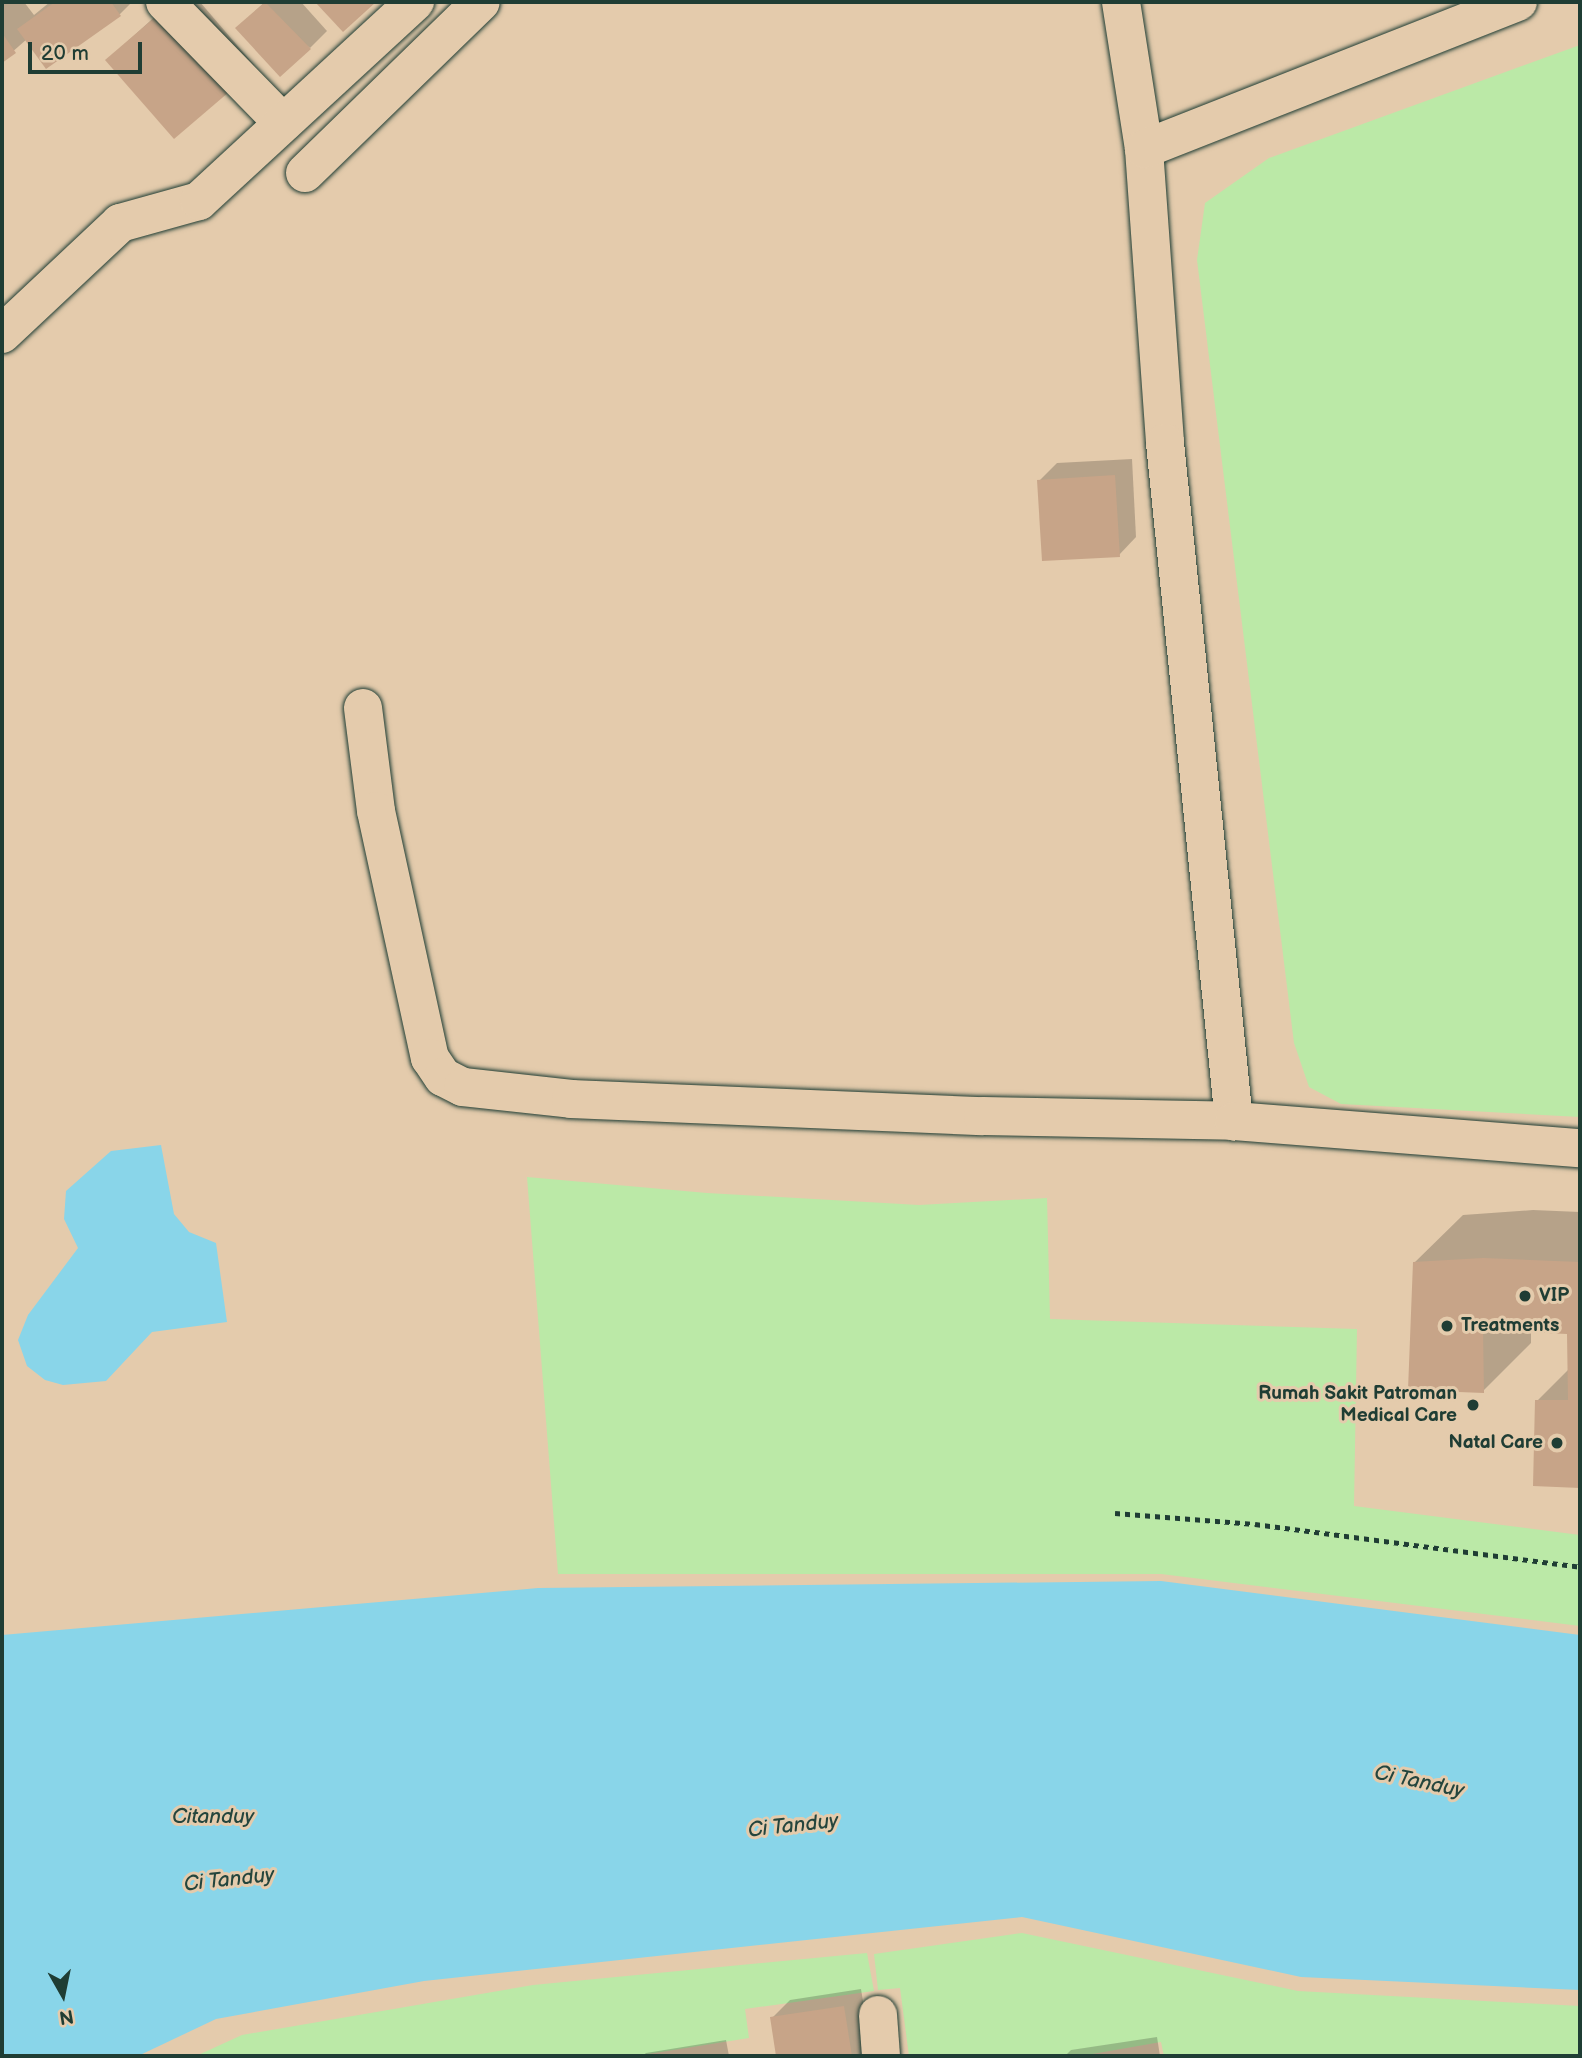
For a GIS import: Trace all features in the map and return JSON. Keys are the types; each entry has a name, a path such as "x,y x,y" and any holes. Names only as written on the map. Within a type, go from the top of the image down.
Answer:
{"street":[{"path":"165,2 283,123"},
{"path":"2,334 120,223 199,201 415,2"},
{"path":"305,173 481,2"},
{"path":"1121,2 1144,149 1165,443 1234,1121"},
{"path":"1144,149 1518,2"},
{"path":"363,708 376,811 430,1058 443,1077 463,1087 571,1099 984,1116 1234,1121 1580,1148"},
{"path":"878,2015 881,2056"}],"path":[{"path":"1115,1513 1255,1524 1580,1567"}],"green space":[{"path":"1580,45 1580,1117 1341,1104 1309,1087 1294,1043 1197,260 1205,203 1269,158"},
{"path":"527,1177 707,1193 919,1205 1047,1198 1050,1319 1357,1329 1354,1506 1580,1535 1580,1626 1161,1574 558,1574"},
{"path":"1022,1933 1298,1991 1580,2006 1580,2056 1164,2056 1161,2042 1081,2056 909,2056 900,1988 878,1990 874,1954"},
{"path":"867,1953 874,1991 745,2009 749,2038 636,2056 196,2056 242,2035 533,1985"}],"water":[{"path":"161,1145 174,1214 189,1232 216,1243 227,1322 152,1332 106,1381 63,1385 45,1380 27,1366 18,1340 28,1315 78,1248 64,1219 66,1191 111,1151"},
{"name":"Citanduy","path":"1161,1581 1580,1635 1580,1990 1301,1977 1022,1917 424,1981 216,2019 138,2056 2,2056 2,1635 538,1588"}],"building":[{"path":"55,2 111,2 121,16 46,69 17,29"},
{"path":"265,2 311,49 280,77 235,28"},
{"path":"315,2 376,2 343,32"},
{"path":"160,13 229,92 174,139 105,60"},
{"path":"2,33 16,53 2,63"},
{"path":"1115,475 1120,557 1042,561 1037,480"},
{"path":"1483,1258 1580,1262 1580,1488 1533,1486 1535,1400 1568,1400 1567,1334 1483,1330 1484,1393 1408,1390 1413,1262"},
{"path":"844,2006 852,2056 776,2056 770,2017"}],"place":[{"name":"VIP","path":"1525,1296"},
{"name":"Treatments","path":"1447,1326"},
{"name":"Rumah Sakit Patroman Medical Care","path":"1473,1405"},
{"name":"Natal Care","path":"1557,1443"}],"water label":[{"name":"Ci Tanduy","path":"1419,1782"},
{"name":"Ci Tanduy","path":"793,1826"},
{"name":"Ci Tanduy","path":"229,1880"}]}
